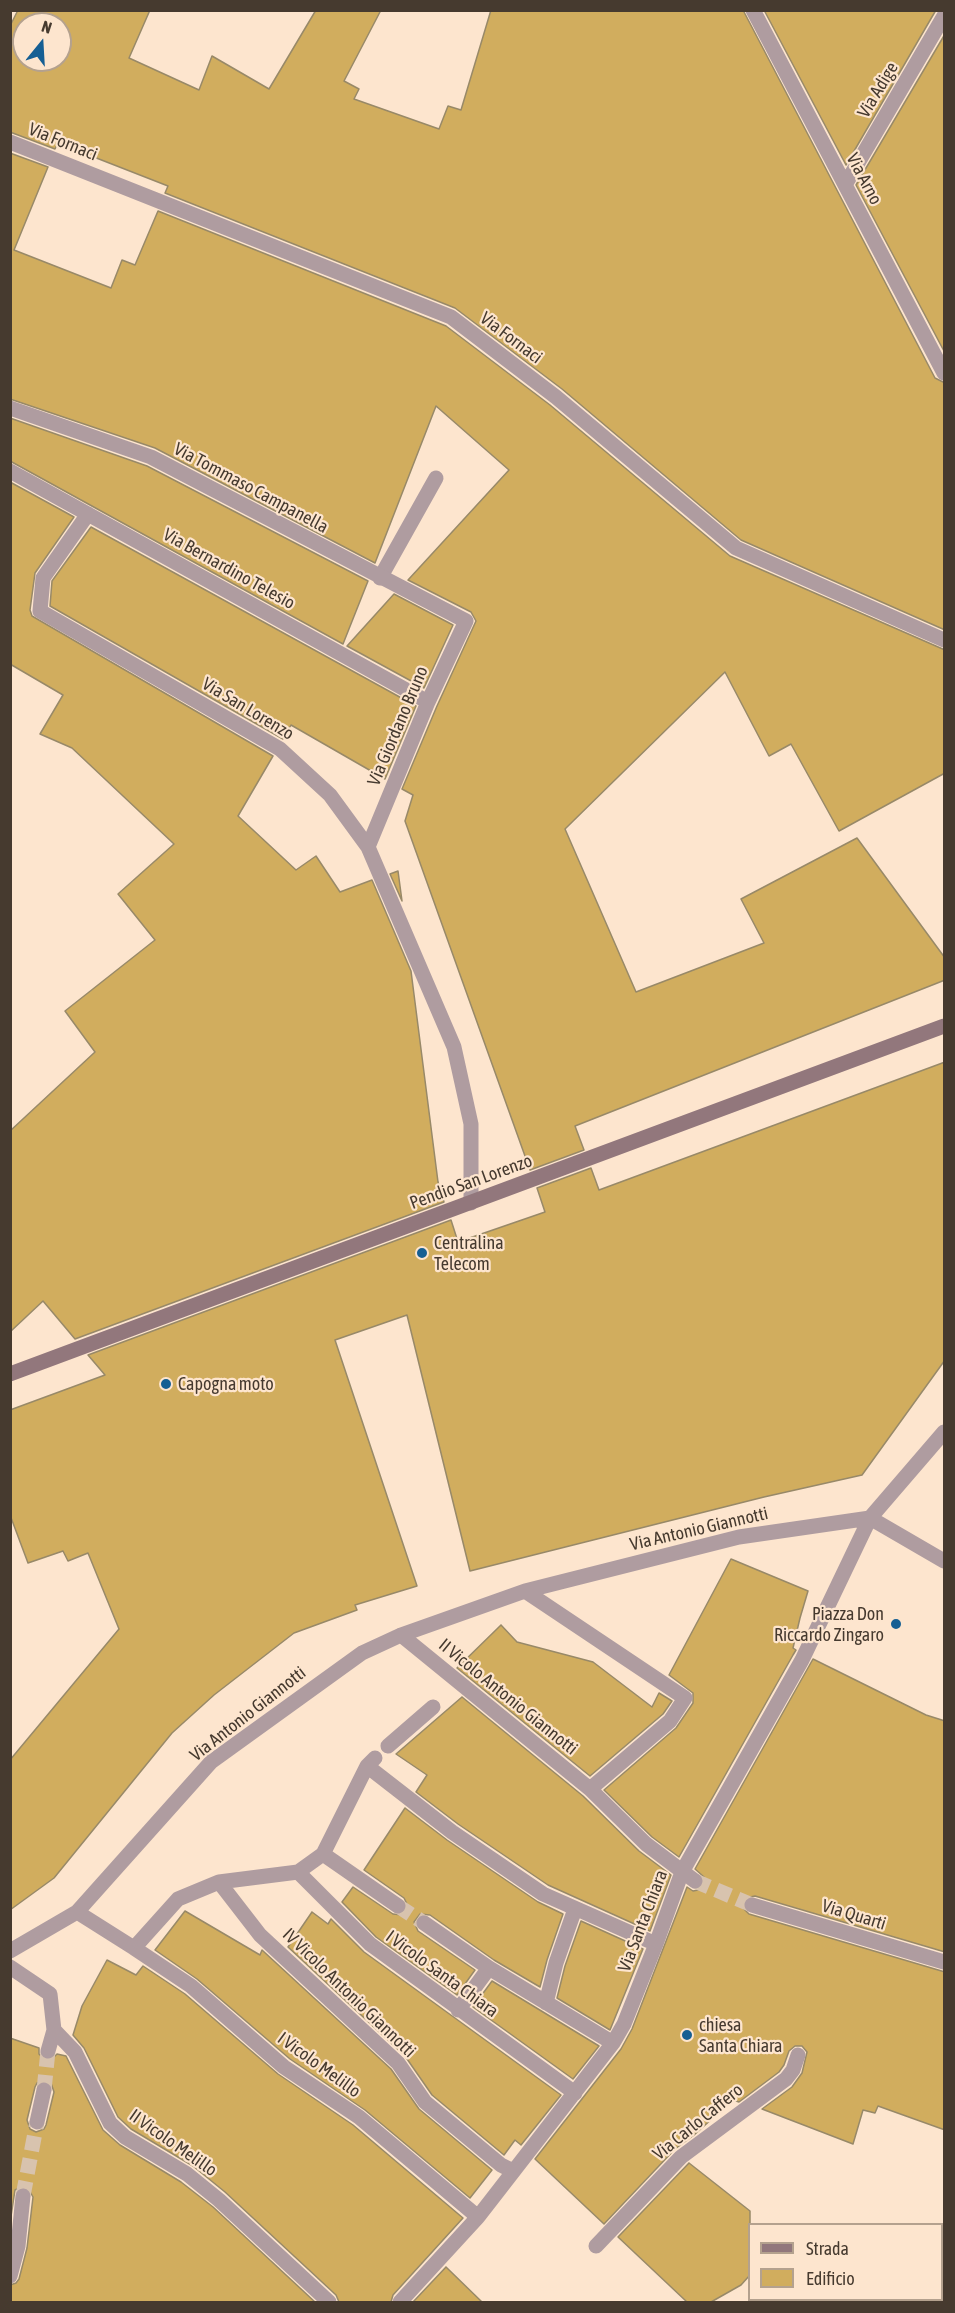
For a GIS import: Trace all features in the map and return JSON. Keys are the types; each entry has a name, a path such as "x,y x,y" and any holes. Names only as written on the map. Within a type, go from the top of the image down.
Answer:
{"street":[{"name":"Via Arno","path":"753,10 943,368"},
{"name":"Via Adige","path":"844,185 945,16"},
{"name":"Via Fornaci","path":"10,142 451,317 556,397 736,548 945,640"},
{"name":"Via Tommaso Campanella","path":"10,408 151,457 466,621"},
{"name":"Via Bernardino Telesio","path":"10,471 428,702"},
{"path":"380,578 436,478"},
{"name":"Via San Lorenzo","path":"88,514 43,578 40,611 280,749 330,795 368,847 454,1047 471,1124 471,1203"},
{"name":"Via Giordano Bruno","path":"368,847 428,702 466,621"},
{"name":"Pendio San Lorenzo","path":"10,1374 945,1026"},
{"name":"Via Santa Chiara","path":"400,2302 478,2217 613,2043 624,2024 682,1872 802,1660 870,1518 945,1432"},
{"path":"870,1518 945,1562"},
{"name":"Via Antonio Giannotti","path":"10,1951 77,1912 212,1762 362,1653 401,1635 525,1591 739,1537 870,1518"},
{"path":"525,1591 685,1698 670,1721 590,1789"},
{"name":"II Vicolo Antonio Giannotti","path":"401,1635 454,1688 590,1789 646,1844 682,1872"},
{"path":"388,1746 433,1707"},
{"path":"77,1912 134,1947 178,1899 219,1882 298,1872 323,1854 371,1762 452,1832 543,1894 656,1944"},
{"path":"323,1854 398,1906"},
{"name":"I Vicolo Santa Chiara","path":"298,1872 370,1944 575,2093"},
{"path":"682,1872 695,1881"},
{"name":"IV Vicolo Antonio Giannotti","path":"219,1882 260,1935 398,2063 425,2102 501,2165 513,2171"},
{"name":"Via Quarti","path":"752,1905 945,1962"},
{"path":"546,2003 556,1963 575,1909"},
{"path":"424,1923 489,1968 613,2043"},
{"name":"I Vicolo Melillo","path":"134,1947 190,1986 284,2067 359,2117 478,2217"},
{"path":"10,1967 50,1994 54,2030 48,2051"},
{"path":"458,2010 489,1968"},
{"name":"II Vicolo Melillo","path":"54,2030 75,2052 110,2122 125,2137 187,2174 219,2200 329,2302"},
{"name":"Via Carlo Caffero","path":"596,2246 681,2157 786,2079 793,2070 798,2055"},
{"path":"37,2122 44,2090"},
{"path":"10,2276 18,2246 23,2196"}],"building":[{"path":"18,10 150,10 129,58 199,90 212,56 269,89 316,10 381,10 344,81 359,89 354,99 439,129 448,106 461,110 491,10 743,10 935,378 945,383 945,630 741,540 562,389 455,308 165,193 168,186 58,143 55,149 10,132 10,26 12,22 12,72 72,72 72,12 17,12"},
{"path":"764,10 936,10 846,165"},
{"path":"945,34 945,353 856,185"},
{"path":"10,153 48,167 14,250 111,288 122,260 135,265 158,211 446,326 550,405 730,556 945,650 945,773 839,831 791,744 769,756 725,672 565,829 636,992 764,943 741,899 857,838 945,958 945,980 575,1126 584,1150 530,1170 405,821 413,795 402,789 476,621 471,612 408,580 509,470 436,406 375,563 155,448 10,399"},
{"path":"10,418 147,466 368,581 343,644 10,461"},
{"path":"10,482 74,517 35,573 30,610 32,616 273,756 238,816 296,870 316,856 340,892 372,880 411,971 438,1182 444,1202 75,1339 43,1301 10,1332 10,1131 95,1052 65,1011 155,940 118,894 174,844 72,748 40,734 63,695 10,664"},
{"path":"91,527 416,706 385,779 291,725 283,739 50,606 52,581"},
{"path":"394,594 453,625 424,688 347,646"},
{"path":"398,871 402,901 390,874"},
{"path":"945,1062 945,1360 862,1475 764,1497 470,1571 407,1315 335,1340 417,1586 355,1605 357,1610 294,1633 214,1695 172,1733 54,1878 10,1910 10,1760 119,1629 88,1553 68,1561 63,1551 28,1563 10,1515 10,1410 105,1375 88,1355 451,1220 458,1242 545,1212 537,1188 591,1168 599,1190"},
{"path":"731,1559 808,1591 793,1648 796,1650 679,1857 652,1837 604,1790 676,1728 693,1703 693,1693 669,1675"},
{"path":"501,1625 517,1642 593,1662 652,1707 659,1693 672,1701 663,1714 590,1776 457,1668"},
{"path":"813,1659 926,1715 945,1721 945,1952 755,1896 745,1898 743,1908 749,1914 945,1972 945,2130 878,2106 875,2113 863,2110 853,2144 762,2109 792,2087 802,2073 807,2052 802,2046 795,2046 789,2051 779,2072 739,2102 733,2100 675,2149 604,2224 535,2159 621,2049 632,2029 687,1887 693,1891 698,1890 705,1883 704,1877 695,1869"},
{"path":"462,1697 583,1796 639,1851 671,1875 650,1931 548,1885 458,1824 416,1792 427,1775 396,1754"},
{"path":"405,1808 447,1840 538,1902 563,1914 540,1987 494,1960 430,1915 420,1914 414,1922 418,1931 475,1970 457,1995 376,1937 342,1902 353,1887 393,1914 402,1915 406,1911 408,1906 404,1898 364,1870"},
{"path":"185,1911 260,1955 262,1950 391,2069 419,2109 492,2170 470,2198 365,2110 290,2059 197,1979 155,1950"},
{"path":"312,1912 328,1924 331,1919 364,1952 561,2095 521,2145 515,2140 504,2155 432,2095 405,2056 288,1947"},
{"path":"581,1921 643,1949 610,2030 557,1998 565,1966"},
{"path":"107,1960 136,1975 143,1966 185,1994 278,2074 353,2125 463,2218 393,2295 391,2302 339,2302 336,2295 225,2192 193,2166 131,2129 118,2117 84,2048 73,2035 82,2006"},
{"path":"492,1981 599,2046 573,2079 473,2007"},
{"path":"10,2038 39,2048 39,2054 45,2060 51,2060 57,2054 66,2056 103,2130 120,2145 181,2182 213,2207 315,2302 10,2302 10,2285 19,2279 27,2248 33,2197 28,2188 23,2186 15,2190 10,2223","holes":["45,2080 51,2083 54,2092 46,2125 44,2129 36,2132 30,2129 27,2120 35,2087 37,2083"]},
{"path":"689,2163 750,2211 748,2277 741,2285 711,2302 687,2302 618,2237"},
{"path":"446,2267 482,2302 413,2302"}],"tunnel":[{"path":"695,1881 752,1905"},
{"path":"398,1906 424,1923"},
{"path":"44,2090 48,2051"},
{"path":"23,2196 37,2122"}],"place":[{"name":"Centralina Telecom","path":"422,1253"},
{"name":"Capogna moto","path":"166,1384"},
{"name":"Piazza Don Riccardo Zingaro","path":"896,1624"},
{"name":"chiesa Santa Chiara","path":"687,2035"}]}
